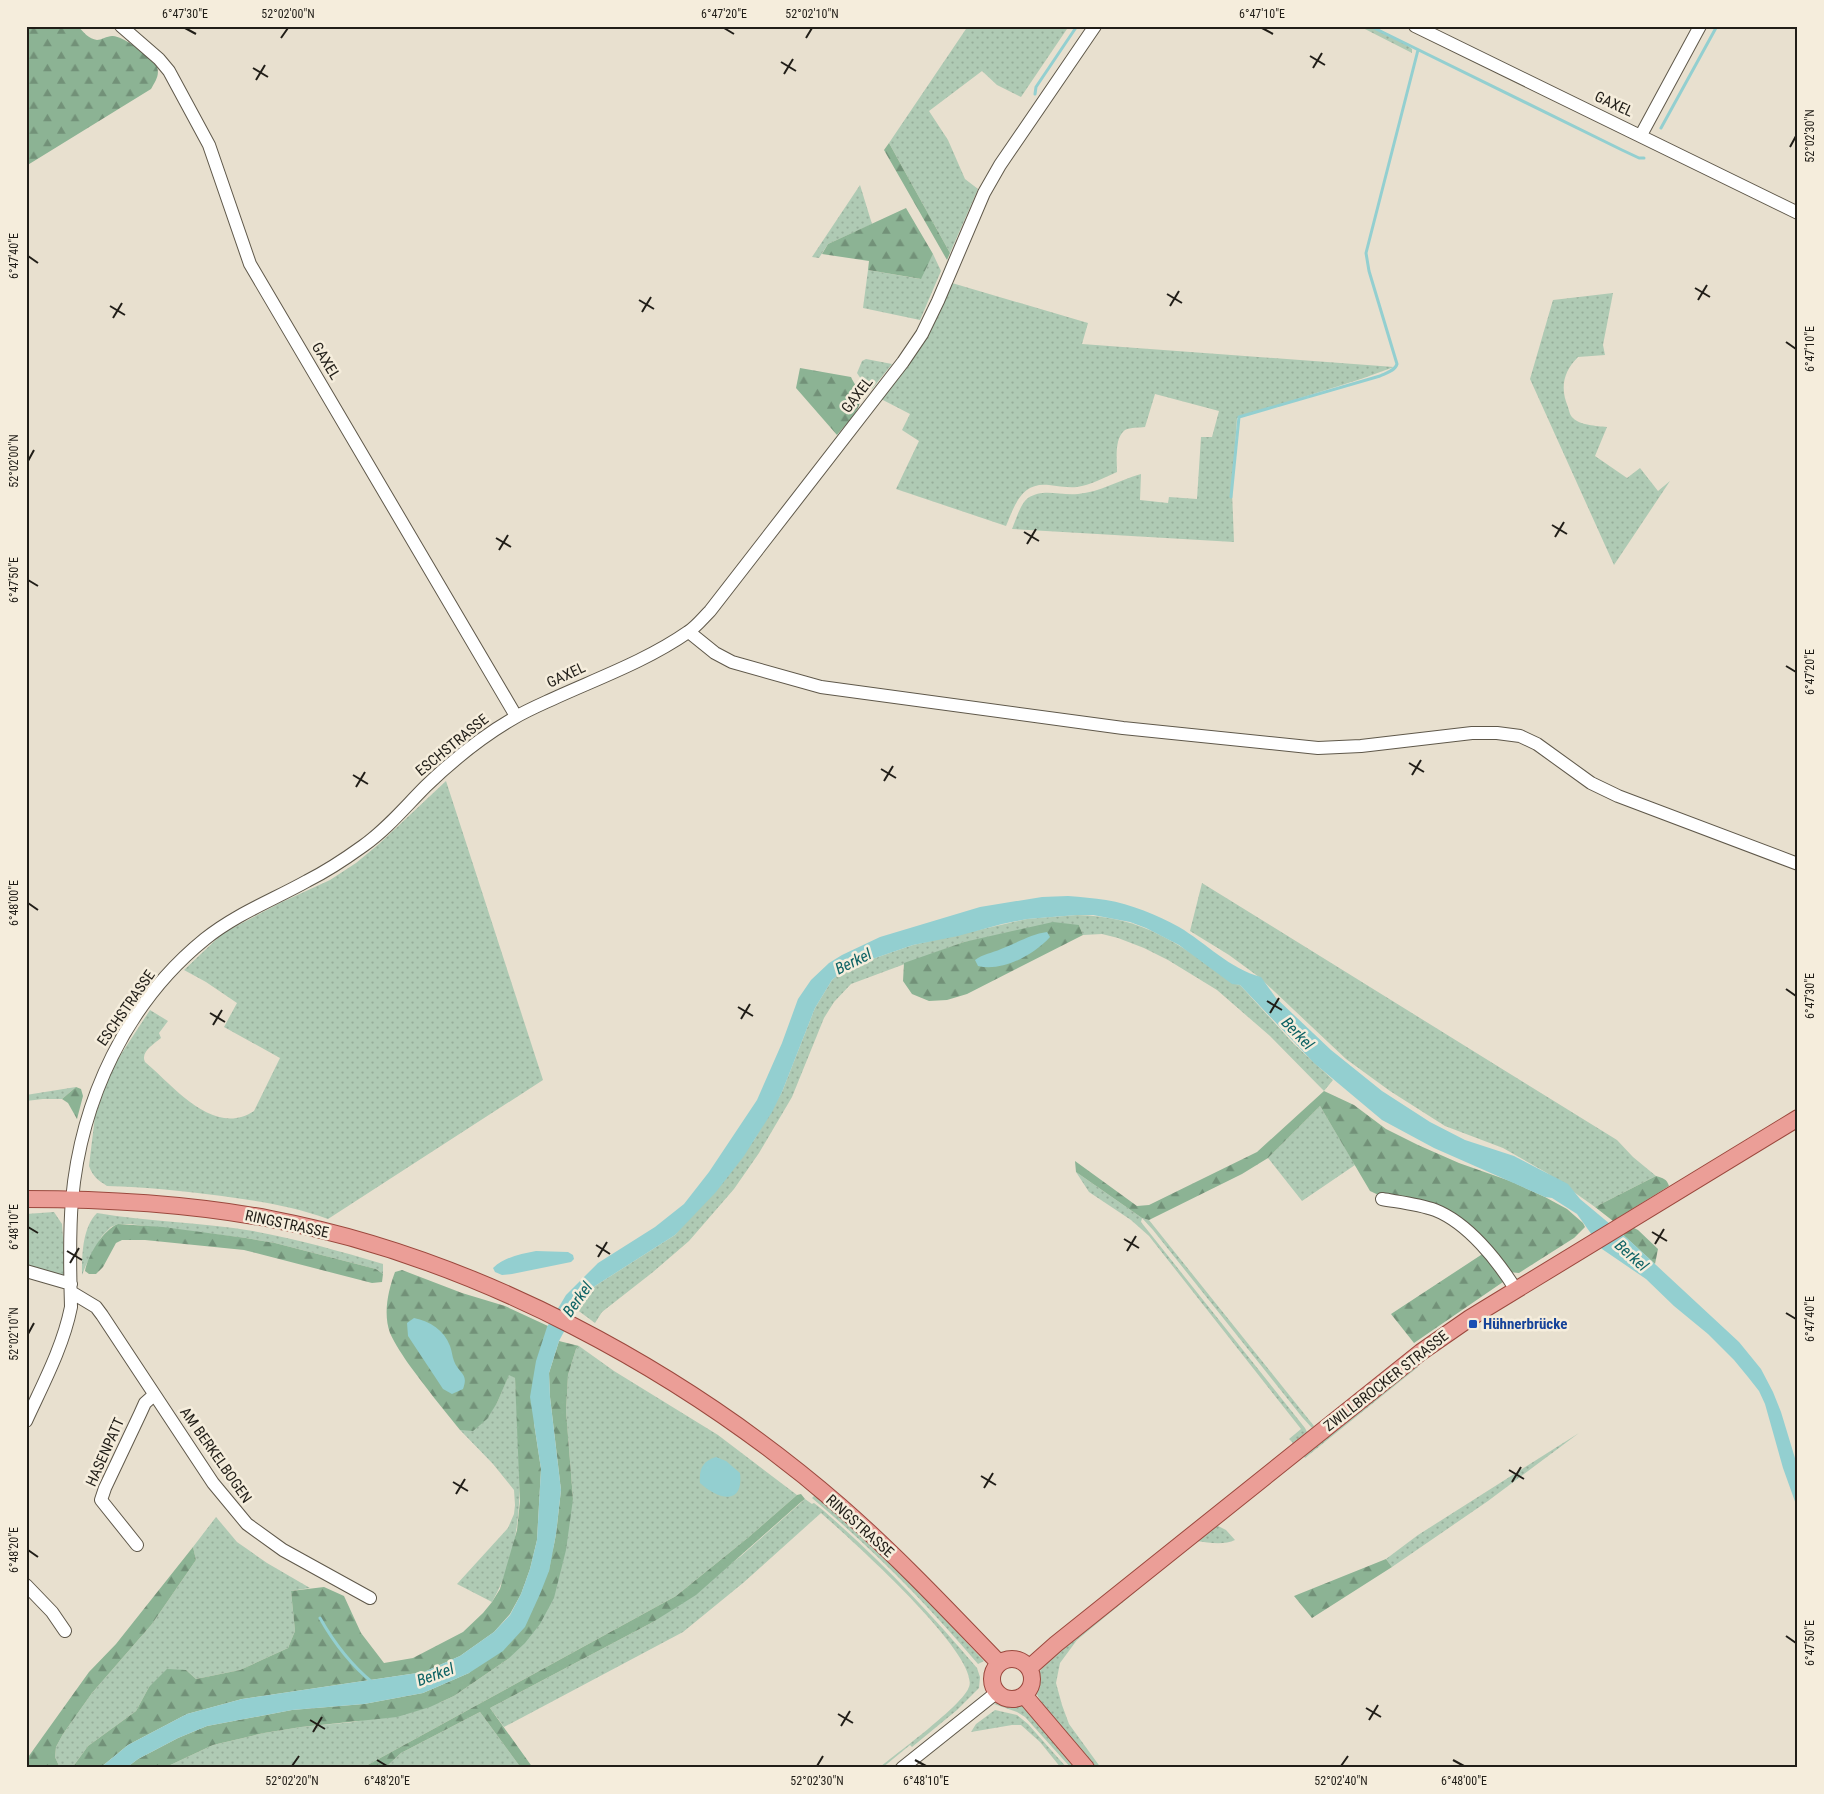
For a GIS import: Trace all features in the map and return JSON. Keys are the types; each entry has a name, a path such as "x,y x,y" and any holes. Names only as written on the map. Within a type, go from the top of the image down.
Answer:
{"main road":[{"name":"ZWILLBROCKER STRASSE","path":"1029,1668 1056,1644 1421,1352 1470,1318 1798,1118"},
{"name":"RINGSTRASSE","path":"26,1199 72,1199 220,1210 315,1229 413,1258 507,1294 587,1333 674,1384 738,1427 840,1506 914,1575 999,1663"},
{"path":"1015,1659 1029,1668 1032,1680 1031,1686 1024,1695 1013,1700 996,1693 993,1687 992,1674 999,1663 1004,1660 1015,1659"},
{"path":"1024,1695 1086,1768"}],"street":[{"name":"GAXEL","path":"122,26 159,59 168,71 209,145 250,264 516,716 630,664 689,632 710,612 903,362 922,334 984,193 1019,135 1095,26"},
{"name":"GAXEL","path":"1415,26 1798,213"},
{"path":"1641,135 1700,26"},
{"path":"689,632 715,653 732,662 821,687 1122,728 1318,748 1361,746 1472,733 1497,733 1520,736 1537,744 1591,783 1618,796 1798,864"},
{"name":"ESCHSTRASSE","path":"26,1421 30,1403 59,1346 71,1307 72,1199 76,1167 86,1121 98,1086 113,1054 133,1021 163,981 205,939 237,917 340,863 371,841 449,764 477,741 516,716"},
{"path":"1382,1199 1429,1208 1459,1223 1486,1250 1516,1290"},
{"name":"AM BERKELBOGEN","path":"26,1271 71,1288 99,1311 213,1483 247,1524 283,1550 370,1598"},
{"name":"HASENPATT","path":"137,1545 101,1500 145,1404 154,1395"},
{"path":"26,1585 52,1612 65,1631"},
{"path":"903,1767 996,1693"}],"green space":[{"path":"26,26 78,26 86,35 94,39 99,40 112,36 123,39 136,47 154,63 158,70 157,78 151,89 26,166"},
{"path":"968,26 1069,26 1021,97 997,85 982,71 929,111 948,140 965,179 978,189 950,253 889,143"},
{"path":"1359,26 1373,26 1403,42 1412,49 1412,53"},
{"path":"889,143 950,253 947,260 884,150"},
{"path":"860,185 872,224 828,244 819,258 812,257"},
{"path":"906,208 933,254 921,279 868,270 869,261 822,254 828,244"},
{"path":"933,254 941,271 920,320 863,308 868,270 920,279"},
{"path":"952,283 1088,323 1082,344 1394,367 1237,418 1232,491 1234,542 1012,529 1023,504 1034,495 1040,493 1086,493 1141,474 1140,500 1168,503 1169,497 1197,499 1201,437 1212,437 1219,411 1155,394 1145,427 1125,430 1119,438 1117,472 1092,483 1077,487 1039,485 1032,487 1025,491 1016,503 1006,526 896,489 919,441 902,430 910,414 881,399"},
{"path":"1613,293 1603,345 1605,355 1578,357 1566,374 1564,393 1570,414 1579,422 1607,427 1595,456 1627,478 1640,468 1658,491 1670,481 1614,565 1530,379 1553,300"},
{"path":"866,359 892,364 872,389 867,388 857,373 862,361"},
{"path":"800,368 851,377 859,394 859,405 855,414 837,435 796,388"},
{"path":"446,781 543,1080 328,1219 289,1207 262,1202 179,1191 107,1186 98,1180 89,1166 95,1116 112,1068 150,1010 168,1021 159,1033 161,1038 144,1055 145,1062 181,1095 209,1113 224,1118 239,1118 254,1111 280,1058 224,1027 237,1003 184,970 223,933 280,903 330,880 356,863"},
{"path":"1202,883 1617,1140 1633,1157 1656,1176 1595,1207 1547,1173 1503,1148 1445,1126 1390,1091 1346,1059 1259,977 1229,955 1190,931"},
{"path":"1077,915 1101,917 1142,927 1196,956 1232,983 1240,985 1293,1043 1333,1080 1324,1091 1270,1036 1217,990 1168,960 1118,938 1102,934 1083,935 1079,925 964,942 851,984 834,1002 824,1018 792,1097 759,1153 734,1189 689,1241 602,1312 595,1323 576,1309 595,1286 675,1235 754,1140 782,1092 815,1008 832,980 844,970 913,945 1027,919"},
{"path":"1053,922 1079,925 1083,935 967,994 947,1000 929,1001 912,994 903,981 904,963 964,942"},
{"path":"76,1087 62,1099 26,1101 26,1095"},
{"path":"76,1087 81,1089 83,1096 77,1119 68,1103 62,1099"},
{"path":"1324,1091 1354,1105 1386,1129 1418,1145 1459,1163 1510,1181 1545,1197 1567,1209 1585,1227 1574,1238 1519,1273 1508,1272 1461,1220 1385,1198 1370,1191 1320,1106 1268,1158 1242,1174 1149,1220 1142,1218 1076,1172 1075,1161 1137,1206 1149,1205 1257,1152"},
{"path":"1320,1106 1355,1165 1302,1201 1268,1158"},
{"path":"1076,1172 1142,1218 1141,1222 1307,1432 1293,1443 1289,1439 1301,1429 1149,1236 1131,1220 1089,1192"},
{"path":"1656,1176 1664,1179 1669,1186 1613,1221 1595,1207"},
{"path":"54,1212 62,1224 66,1279 26,1266 26,1214"},
{"path":"97,1213 233,1228 269,1234 383,1264 383,1274 376,1269 275,1243 118,1224 111,1227 102,1236 82,1275 86,1234 88,1226"},
{"path":"1142,1218 1149,1220 1314,1426 1312,1428 1153,1230"},
{"path":"118,1224 163,1227 275,1243 376,1269 383,1274 382,1282 372,1283 244,1250 145,1240 122,1240 116,1243 103,1267 96,1274 89,1274 85,1271 93,1251 102,1237"},
{"path":"1630,1226 1638,1230 1658,1249 1655,1264 1620,1232"},
{"path":"1484,1253 1503,1282 1414,1343 1391,1314"},
{"path":"402,1270 462,1293 505,1306 548,1326 534,1423 541,1469 537,1540 530,1569 521,1594 510,1614 494,1632 460,1656 424,1672 242,1699 187,1714 128,1745 100,1768 72,1768 88,1746 136,1711 149,1687 167,1669 186,1670 196,1679 240,1670 288,1648 295,1631 291,1591 324,1587 344,1596 361,1633 384,1663 413,1658 463,1632 492,1602 500,1589 517,1530 520,1501 515,1378 509,1375 497,1403 487,1419 473,1431 460,1430 410,1366 390,1333 387,1318 388,1295 395,1272"},
{"path":"559,1341 579,1346 576,1349 568,1375 566,1411 573,1499 566,1550 554,1598 540,1624 525,1643 508,1659 454,1696 430,1707 397,1717 301,1727 264,1733 213,1745 164,1768 126,1768 138,1759 178,1738 207,1726 292,1710 364,1704 423,1693 469,1673 549,1571 556,1534 561,1490 549,1373"},
{"path":"579,1346 614,1371 718,1435 797,1495 676,1596 362,1768 164,1768 213,1745 264,1733 354,1722 441,1702 454,1696 508,1659 573,1499 566,1411 568,1375 576,1349"},
{"path":"1413,1365 1418,1367 1305,1458 1302,1454"},
{"path":"509,1374 515,1378 519,1435 520,1493 513,1549 504,1576 492,1602 457,1584 508,1528 514,1514 514,1490 493,1464 460,1430 473,1430 497,1403"},
{"path":"1579,1433 1488,1501 1392,1567 1386,1559 1418,1535"},
{"path":"801,1494 805,1499 696,1595 653,1622 490,1708 533,1768 521,1768 480,1712 401,1753 385,1768 362,1768 676,1596 797,1495"},
{"path":"815,1495 866,1535 984,1661 978,1664 899,1578 812,1498"},
{"path":"805,1499 824,1511 904,1586 977,1668 980,1677 979,1688 957,1710 912,1747 910,1745 882,1768 879,1768 943,1717 964,1695 969,1687 967,1671 955,1650 934,1624 857,1545 821,1513 743,1583 683,1632 504,1727 490,1708 653,1622 741,1556"},
{"path":"216,1517 237,1542 267,1563 310,1588 291,1591 295,1631 288,1648 240,1670 196,1679 186,1670 149,1687 136,1711 88,1746 72,1768 60,1768 55,1757 56,1747 63,1734 92,1693 152,1624 196,1560 193,1547"},
{"path":"1218,1526 1226,1530 1235,1540 1222,1543 1197,1541 1077,1640 1060,1663 1056,1683 1062,1705 1069,1724 1101,1768 1093,1768 1060,1728 1037,1695 1035,1683 1038,1675 1051,1658 1211,1527"},
{"path":"193,1547 196,1560 152,1624 92,1693 63,1734 56,1747 55,1757 60,1768 26,1768 26,1760 89,1672 116,1644"},
{"path":"1386,1559 1392,1567 1312,1618 1294,1596"},
{"path":"1004,1701 1021,1705 1040,1721 1080,1768 1071,1768 1025,1717 1017,1712 994,1704"},
{"path":"995,1710 1017,1715 1028,1724 1067,1768 1061,1768 1040,1742 1021,1725 971,1732 976,1724"},
{"path":"480,1712 521,1768 385,1768 401,1753"}],"water":[{"name":"Berkel","path":"1068,896 1101,899 1125,904 1153,914 1179,927 1229,962 1261,977 1276,998 1331,1050 1382,1091 1430,1122 1465,1140 1514,1156 1568,1184 1580,1199 1628,1239 1739,1342 1761,1369 1781,1412 1798,1468 1798,1510 1783,1468 1765,1404 1759,1391 1734,1360 1708,1334 1674,1306 1646,1279 1602,1249 1577,1214 1552,1198 1545,1197 1434,1148 1382,1120 1314,1063 1240,985 1232,984 1179,945 1130,922 1093,915 1027,919 913,945 855,965 844,970 832,980 815,1008 782,1092 772,1112 744,1156 716,1192 675,1235 595,1286 576,1309 559,1341 549,1373 561,1490 556,1534 549,1571 525,1627 503,1651 469,1673 423,1693 364,1704 292,1710 207,1726 178,1738 138,1759 126,1768 100,1768 128,1745 187,1714 242,1699 424,1672 460,1656 494,1632 510,1615 521,1594 530,1569 537,1540 541,1469 530,1397 536,1361 547,1327 566,1295 598,1263 655,1227 684,1204 709,1172 757,1100 782,1043 798,999 811,980 829,963 880,937 980,907 1042,897"},
{"path":"1047,932 1050,937 1043,944 1027,956 1007,964 997,967 978,966 975,960 1030,937"},
{"path":"536,1251 568,1252 573,1255 574,1259 571,1262 512,1274 502,1275 495,1272 493,1268 508,1259"},
{"path":"414,1318 426,1321 444,1335 450,1346 453,1359 464,1377 465,1384 463,1389 452,1394 443,1389 408,1336 407,1323"},
{"path":"716,1457 726,1461 740,1473 740,1484 738,1491 734,1495 728,1497 721,1496 700,1483 702,1467 707,1461"}],"waterway":[{"path":"1035,94 1036,87 1077,26"},
{"path":"1370,26 1622,150 1639,158 1644,158"},
{"path":"1661,128 1717,26"},
{"path":"1231,497 1239,417 1380,376 1392,370 1397,364 1369,271 1366,253 1418,50"},
{"path":"320,1618 331,1636 357,1669 373,1683"}],"place":[{"name":"Hühnerbrücke","path":"1473,1324"}]}
